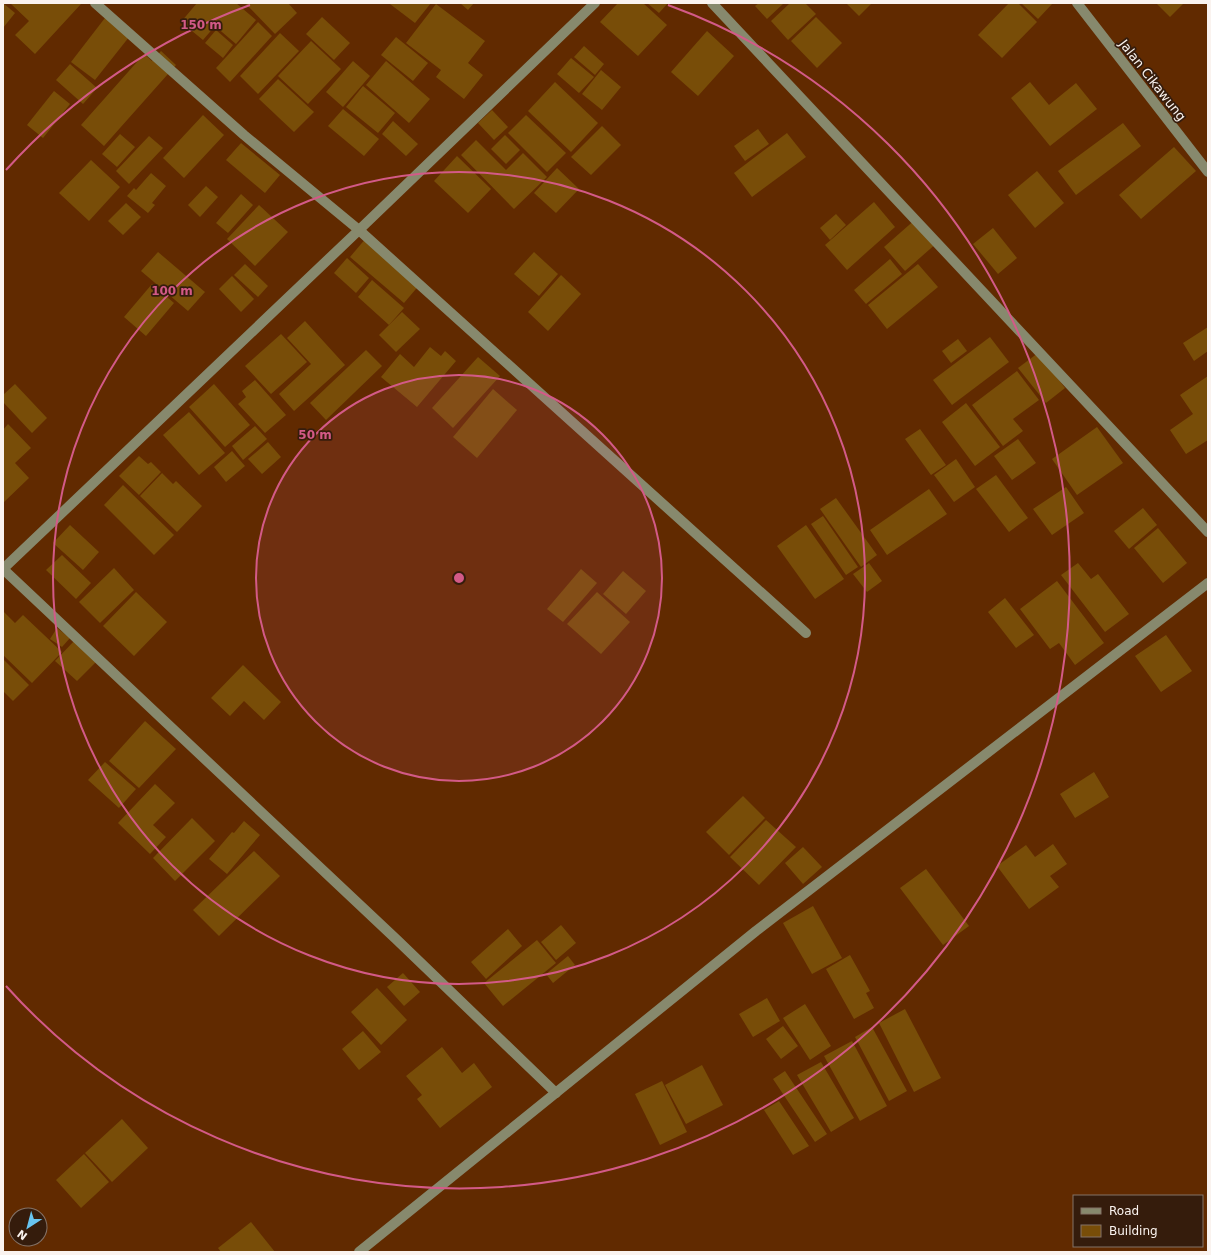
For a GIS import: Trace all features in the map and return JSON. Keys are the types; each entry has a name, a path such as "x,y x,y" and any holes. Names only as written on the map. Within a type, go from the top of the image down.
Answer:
{"street":[{"path":"95,3 244,135 359,230 806,632"},
{"path":"556,1093 384,928 3,569 595,3"},
{"path":"712,3 1208,532"},
{"name":"Jalan Cikawung","path":"1076,3 1208,172"},
{"path":"359,1252 756,931 1208,584"}],"building":[{"path":"3,3 15,13 3,28"},
{"path":"10,3 81,4 35,54 15,35 29,21"},
{"path":"197,3 236,3 256,20 236,44 215,26 203,40 181,22"},
{"path":"245,3 288,3 297,13 275,34"},
{"path":"431,3 415,23 390,4"},
{"path":"460,3 474,3 468,10"},
{"path":"618,3 643,3 667,25 638,56 600,22"},
{"path":"647,3 668,3 659,13"},
{"path":"759,3 784,3 767,19 755,6"},
{"path":"790,3 805,3 816,14 788,40 771,21"},
{"path":"846,3 872,3 859,16"},
{"path":"1009,3 1018,3 1037,22 1002,58 978,35"},
{"path":"1021,3 1053,3 1038,19"},
{"path":"1156,3 1184,3 1170,17"},
{"path":"436,4 485,41 468,63 483,75 464,99 436,77 441,70 406,43"},
{"path":"108,14 133,32 95,80 71,62"},
{"path":"322,17 350,43 334,60 306,34"},
{"path":"816,17 842,43 817,68 791,41"},
{"path":"258,22 272,36 230,82 216,68"},
{"path":"216,30 233,45 223,58 205,43"},
{"path":"707,31 734,56 698,96 671,72"},
{"path":"280,33 299,51 258,94 240,76"},
{"path":"396,37 428,63 413,81 381,55"},
{"path":"311,41 341,69 308,104 278,76"},
{"path":"584,46 604,64 595,75 574,57"},
{"path":"161,51 176,65 104,146 81,125 144,54 152,61"},
{"path":"571,58 594,77 579,93 557,74"},
{"path":"353,61 370,76 343,107 326,92"},
{"path":"386,61 430,99 409,123 366,85"},
{"path":"70,64 97,88 83,104 56,80"},
{"path":"601,70 621,87 602,110 582,94"},
{"path":"278,79 314,112 294,132 259,99"},
{"path":"555,82 598,123 571,152 528,111"},
{"path":"1030,82 1049,105 1076,83 1097,109 1050,146 1011,98"},
{"path":"363,86 395,113 378,133 346,107"},
{"path":"54,91 70,104 43,138 27,125"},
{"path":"343,109 379,139 364,156 328,126"},
{"path":"492,110 508,127 494,140 478,123"},
{"path":"203,115 224,135 184,178 163,158"},
{"path":"526,115 566,153 547,172 508,133"},
{"path":"393,121 418,144 406,156 382,134"},
{"path":"1123,123 1141,146 1076,195 1058,171"},
{"path":"602,126 621,145 591,175 571,157"},
{"path":"758,129 769,144 745,161 734,146"},
{"path":"787,133 806,157 752,197 734,173"},
{"path":"120,134 135,147 117,167 102,154"},
{"path":"505,135 520,150 506,164 491,149"},
{"path":"149,136 163,148 129,184 116,171"},
{"path":"476,140 506,170 523,153 547,177 514,209 461,155"},
{"path":"241,143 280,175 265,193 226,160"},
{"path":"1174,147 1196,171 1141,219 1119,195"},
{"path":"457,156 491,189 468,213 434,181"},
{"path":"91,160 120,187 89,221 59,193"},
{"path":"557,168 579,189 556,213 534,193"},
{"path":"1037,171 1064,203 1035,228 1008,195"},
{"path":"151,173 166,186 152,203 155,205 148,213 127,196 134,188 136,190"},
{"path":"206,186 218,197 200,217 188,205"},
{"path":"241,194 253,205 228,233 216,223"},
{"path":"874,202 895,227 847,270 825,245"},
{"path":"126,203 141,217 123,235 108,221"},
{"path":"259,205 288,232 255,266 227,239"},
{"path":"836,214 846,225 830,240 820,228"},
{"path":"917,218 938,242 905,271 884,247"},
{"path":"993,228 1017,258 998,274 973,244"},
{"path":"367,237 421,283 404,303 350,257"},
{"path":"158,252 205,292 188,311 141,271"},
{"path":"534,252 558,274 539,296 514,274"},
{"path":"347,258 369,278 356,293 334,273"},
{"path":"890,259 902,274 866,304 854,290"},
{"path":"245,264 268,286 258,297 234,275"},
{"path":"918,264 938,287 887,329 868,305"},
{"path":"561,275 581,294 548,331 528,312"},
{"path":"232,276 254,299 241,312 219,289"},
{"path":"372,280 404,308 389,325 358,297"},
{"path":"152,284 174,303 146,336 124,317"},
{"path":"402,312 420,329 396,352 379,335"},
{"path":"305,321 345,365 294,411 279,394 311,364 287,338"},
{"path":"1208,327 1208,351 1194,361 1183,343"},
{"path":"281,334 307,362 271,394 245,366"},
{"path":"990,337 1009,362 952,405 933,380"},
{"path":"958,339 967,351 951,363 942,351"},
{"path":"430,347 441,356 445,351 456,361 417,407 381,377 400,354 414,367"},
{"path":"366,350 382,366 326,420 310,403"},
{"path":"1038,353 1065,388 1046,403 1018,368"},
{"path":"478,357 500,376 453,428 432,408"},
{"path":"1017,371 1039,400 1013,419 1023,431 1003,446 972,405"},
{"path":"1208,376 1208,440 1186,454 1170,430 1193,414 1180,395"},
{"path":"255,380 286,415 265,433 238,404 246,397 242,391"},
{"path":"15,384 47,418 32,433 3,402 3,395"},
{"path":"214,384 250,425 225,447 189,407"},
{"path":"493,389 517,410 477,458 453,437"},
{"path":"966,403 1000,447 975,466 942,422"},
{"path":"189,412 225,453 199,475 163,435"},
{"path":"8,424 31,448 15,463 29,478 3,503 3,430"},
{"path":"255,426 267,439 243,460 232,446"},
{"path":"1097,427 1123,463 1077,495 1052,459"},
{"path":"920,429 946,465 931,475 905,439"},
{"path":"1018,439 1036,463 1012,480 994,456"},
{"path":"268,442 281,457 262,474 248,459"},
{"path":"232,451 245,466 226,482 214,467"},
{"path":"139,456 148,464 151,462 161,472 139,495 119,476"},
{"path":"956,459 975,487 954,502 934,475"},
{"path":"162,473 173,484 176,481 202,506 177,532 140,496"},
{"path":"996,475 1028,518 1009,532 976,489"},
{"path":"123,485 174,535 154,555 104,505"},
{"path":"1066,487 1084,513 1052,535 1033,509"},
{"path":"929,489 947,514 887,555 870,530"},
{"path":"836,498 877,555 861,567 820,509"},
{"path":"1143,508 1157,525 1129,549 1114,531"},
{"path":"823,516 858,567 846,575 811,524"},
{"path":"70,525 99,552 83,570 53,543"},
{"path":"806,525 844,579 815,599 777,546"},
{"path":"1158,528 1187,563 1163,583 1134,548"},
{"path":"62,555 91,583 76,599 46,570"},
{"path":"869,563 882,581 867,592 853,574"},
{"path":"1078,563 1091,579 1098,574 1129,614 1105,632 1061,575"},
{"path":"114,568 134,590 100,623 79,602"},
{"path":"581,569 597,583 563,622 547,609"},
{"path":"623,571 646,591 626,614 603,594"},
{"path":"1057,581 1104,643 1075,665 1059,643 1050,649 1020,609"},
{"path":"136,592 167,622 134,656 103,626"},
{"path":"597,592 630,622 601,654 567,624"},
{"path":"1005,598 1034,635 1016,648 988,612"},
{"path":"3,611 15,623 23,615 62,652 32,683 3,655"},
{"path":"57,628 70,638 62,647 50,639"},
{"path":"1166,635 1192,671 1161,692 1135,656"},
{"path":"76,639 98,660 77,681 55,661"},
{"path":"3,659 29,685 13,701 3,691"},
{"path":"243,665 281,702 264,720 244,701 230,716 211,698"},
{"path":"145,721 176,749 139,788 109,761"},
{"path":"105,762 136,789 119,808 88,780"},
{"path":"1094,772 1109,797 1075,818 1060,794"},
{"path":"155,784 175,803 153,825 166,837 150,854 118,823"},
{"path":"743,796 765,818 729,855 706,832"},
{"path":"192,818 215,841 175,881 153,858"},
{"path":"766,820 796,847 759,885 730,857"},
{"path":"244,821 260,835 227,874 209,859 232,832 234,833"},
{"path":"1053,844 1067,864 1050,876 1059,887 1029,909 997,866 1026,845 1035,857"},
{"path":"803,847 822,867 803,884 785,863"},
{"path":"254,851 280,876 219,936 193,910"},
{"path":"926,869 969,926 943,945 900,888"},
{"path":"813,906 842,958 812,974 783,923"},
{"path":"561,925 576,943 556,960 541,942"},
{"path":"508,929 522,946 486,979 471,962"},
{"path":"537,940 556,963 503,1006 484,983"},
{"path":"850,955 870,991 866,993 874,1008 854,1019 826,969"},
{"path":"568,956 575,965 553,983 546,974"},
{"path":"403,973 420,992 404,1006 387,987"},
{"path":"377,988 407,1020 381,1045 351,1012"},
{"path":"767,998 780,1021 753,1037 739,1014"},
{"path":"805,1004 831,1046 810,1060 783,1018"},
{"path":"905,1009 941,1078 914,1092 879,1023"},
{"path":"783,1026 798,1046 781,1059 766,1039"},
{"path":"872,1027 907,1091 889,1101 855,1037"},
{"path":"363,1031 381,1052 359,1070 342,1049"},
{"path":"852,1041 887,1106 860,1121 824,1056"},
{"path":"442,1047 462,1073 474,1063 492,1087 440,1128 417,1099 422,1095 406,1076"},
{"path":"821,1062 854,1118 831,1132 797,1075"},
{"path":"702,1065 723,1105 686,1124 665,1085"},
{"path":"785,1071 827,1134 815,1142 773,1079"},
{"path":"662,1081 687,1132 660,1145 635,1094"},
{"path":"779,1101 809,1146 793,1155 764,1110"},
{"path":"122,1119 148,1148 112,1182 85,1153"},
{"path":"84,1154 109,1182 81,1208 56,1180"},
{"path":"251,1222 275,1252 221,1252 218,1248"}]}
